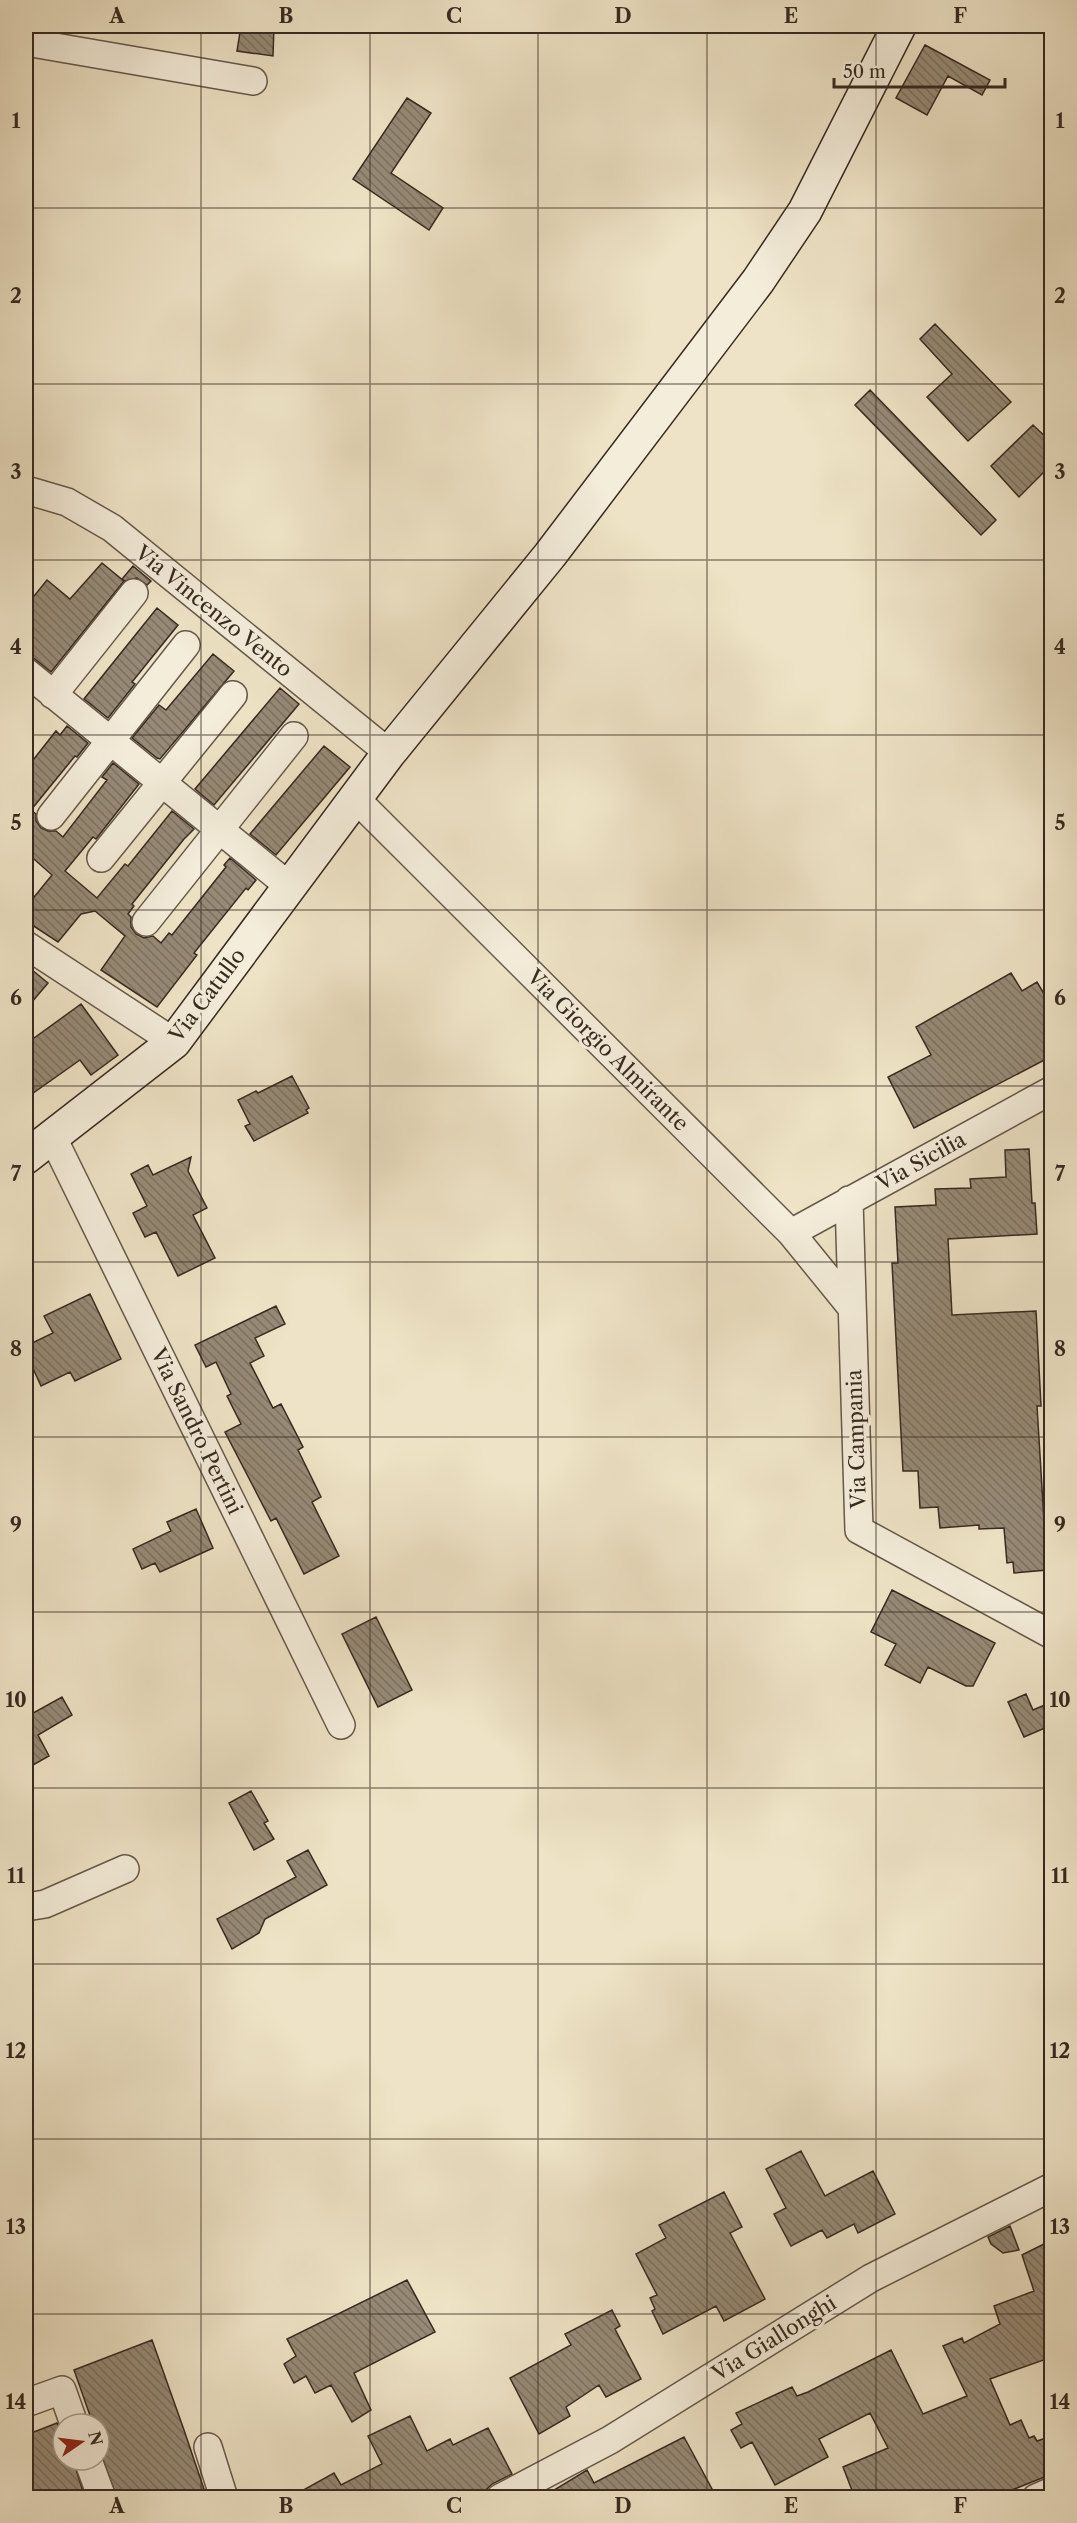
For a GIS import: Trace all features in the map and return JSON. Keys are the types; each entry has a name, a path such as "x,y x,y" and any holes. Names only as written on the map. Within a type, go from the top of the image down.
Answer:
{"street":[{"name":"Via Catullo","path":"26,1157 174,1042 389,753 550,555 758,280 805,210 899,26"},
{"path":"26,42 253,81"},
{"name":"Via Vincenzo Vento","path":"26,490 68,502 112,528 389,753"},
{"path":"53,694 134,593"},
{"path":"51,816 186,645"},
{"path":"26,672 289,886"},
{"path":"101,858 233,695"},
{"path":"146,922 294,736"},
{"name":"Via Giorgio Almirante","path":"356,799 791,1233 852,1308"},
{"path":"26,945 174,1042"},
{"name":"Via Sicilia","path":"791,1233 1052,1090"},
{"name":"Via Sandro Pertini","path":"53,1138 341,1725"},
{"name":"Via Campania","path":"849,1200 859,1530 1052,1635"},
{"path":"26,1907 45,1904 125,1869"},
{"name":"Via Giallonghi","path":"500,2498 610,2440 871,2278 1052,2187"},
{"path":"26,2403 62,2390 70,2412"},
{"path":"208,2447 224,2498"},
{"path":"92,2472 102,2498"},
{"path":"1036,2498 1052,2491"}],"building":[{"path":"241,26 274,26 273,56 237,51"},
{"path":"925,45 990,80 982,95 948,76 927,115 896,98"},
{"path":"407,98 431,113 391,173 443,208 429,230 353,179"},
{"path":"935,324 1011,402 968,441 927,397 952,374 920,339"},
{"path":"870,390 996,520 981,535 855,405"},
{"path":"1033,425 1052,443 1052,464 1019,497 991,466"},
{"path":"102,563 124,581 51,672 26,652 26,606 47,580 70,599"},
{"path":"133,566 151,581 147,585 137,578 125,581 122,579"},
{"path":"157,608 178,625 132,682 135,684 108,718 84,699"},
{"path":"213,654 234,671 160,759 157,758 132,738 159,705 166,710"},
{"path":"280,688 299,704 214,805 195,789"},
{"path":"67,726 88,743 31,810 36,814 36,821 41,828 56,831 63,837 107,780 102,777 113,763 139,784 96,839 93,837 65,871 97,898 125,864 128,866 172,811 194,829 132,904 134,906 128,914 131,917 131,927 136,934 144,938 153,936 161,943 169,933 172,935 226,867 224,865 230,858 256,880 248,890 246,888 194,953 197,955 157,1007 101,970 125,936 95,911 81,914 58,942 26,921 26,907 52,875 26,852 26,769 56,731 60,735"},
{"path":"324,746 350,767 276,855 250,834"},
{"path":"26,965 48,983 26,1009"},
{"path":"1011,973 1022,991 1037,982 1052,1007 1052,1056 914,1128 888,1077 931,1055 916,1027"},
{"path":"81,1004 118,1055 91,1075 80,1060 26,1098 26,1044"},
{"path":"292,1076 309,1108 306,1110 308,1113 254,1141 245,1126 250,1124 238,1100"},
{"path":"1029,1149 1032,1203 1035,1203 1037,1234 948,1239 952,1315 1036,1311 1041,1406 1037,1406 1047,1570 1014,1573 1013,1562 1007,1563 1004,1528 979,1529 979,1525 940,1528 938,1507 920,1508 918,1471 903,1471 892,1263 898,1263 895,1207 936,1205 935,1189 971,1188 970,1179 1006,1177 1005,1150"},
{"path":"191,1157 188,1171 207,1208 193,1215 215,1258 178,1276 156,1232 145,1237 133,1213 147,1206 131,1174 148,1165 153,1175"},
{"path":"90,1294 121,1359 75,1381 70,1372 41,1386 26,1353 26,1346 53,1333 44,1316"},
{"path":"276,1306 285,1324 255,1338 264,1356 250,1363 273,1408 281,1404 303,1447 298,1450 321,1497 312,1502 339,1556 304,1574 276,1518 271,1521 225,1432 241,1424 227,1396 231,1394 216,1362 206,1367 195,1345"},
{"path":"196,1509 213,1548 160,1572 155,1563 142,1569 133,1549 171,1531 167,1522"},
{"path":"892,1590 995,1643 973,1686 966,1686 928,1667 920,1683 885,1665 896,1644 871,1632"},
{"path":"376,1617 412,1690 378,1707 342,1634"},
{"path":"1026,1694 1033,1710 1052,1702 1052,1725 1024,1737 1008,1702"},
{"path":"62,1697 72,1715 38,1735 49,1756 26,1769 26,1711 28,1716"},
{"path":"251,1791 268,1821 264,1823 274,1839 254,1850 229,1803"},
{"path":"308,1850 327,1885 265,1919 259,1933 232,1949 217,1919 296,1877 287,1861"},
{"path":"801,2151 825,2196 873,2171 895,2214 858,2233 854,2224 827,2238 822,2230 791,2246 774,2214 786,2208 766,2169"},
{"path":"724,2192 742,2227 730,2233 765,2299 724,2321 716,2306 663,2334 652,2311 655,2309 650,2298 657,2295 636,2254 666,2238 659,2225"},
{"path":"1010,2226 1019,2250 1003,2253 991,2244 988,2237"},
{"path":"1052,2240 1052,2357 990,2379 1010,2425 1021,2420 1029,2438 1034,2436 1037,2441 1052,2436 1052,2474 992,2498 855,2498 843,2467 888,2448 870,2413 819,2439 828,2457 775,2485 752,2442 741,2448 731,2430 742,2424 736,2413 792,2387 797,2396 808,2392 891,2350 923,2414 967,2396 943,2346 962,2338 964,2343 1000,2324 994,2306 1034,2291 1022,2255"},
{"path":"407,2280 435,2332 354,2373 371,2410 352,2422 331,2385 315,2393 306,2376 294,2383 284,2364 296,2356 287,2339"},
{"path":"612,2310 620,2326 615,2329 641,2379 606,2397 599,2385 566,2407 570,2416 539,2434 510,2378 571,2345 565,2334"},
{"path":"152,2340 207,2498 117,2498 107,2472 111,2472 111,2412 89,2412 74,2370"},
{"path":"410,2416 427,2451 450,2439 453,2445 488,2428 512,2474 492,2484 486,2490 484,2498 289,2498 334,2473 341,2485 382,2464 368,2436"},
{"path":"51,2425 51,2472 77,2472 85,2498 31,2498 26,2482 26,2435"},
{"path":"684,2437 712,2489 696,2497 693,2491 679,2498 541,2498 587,2470 594,2483"}]}
